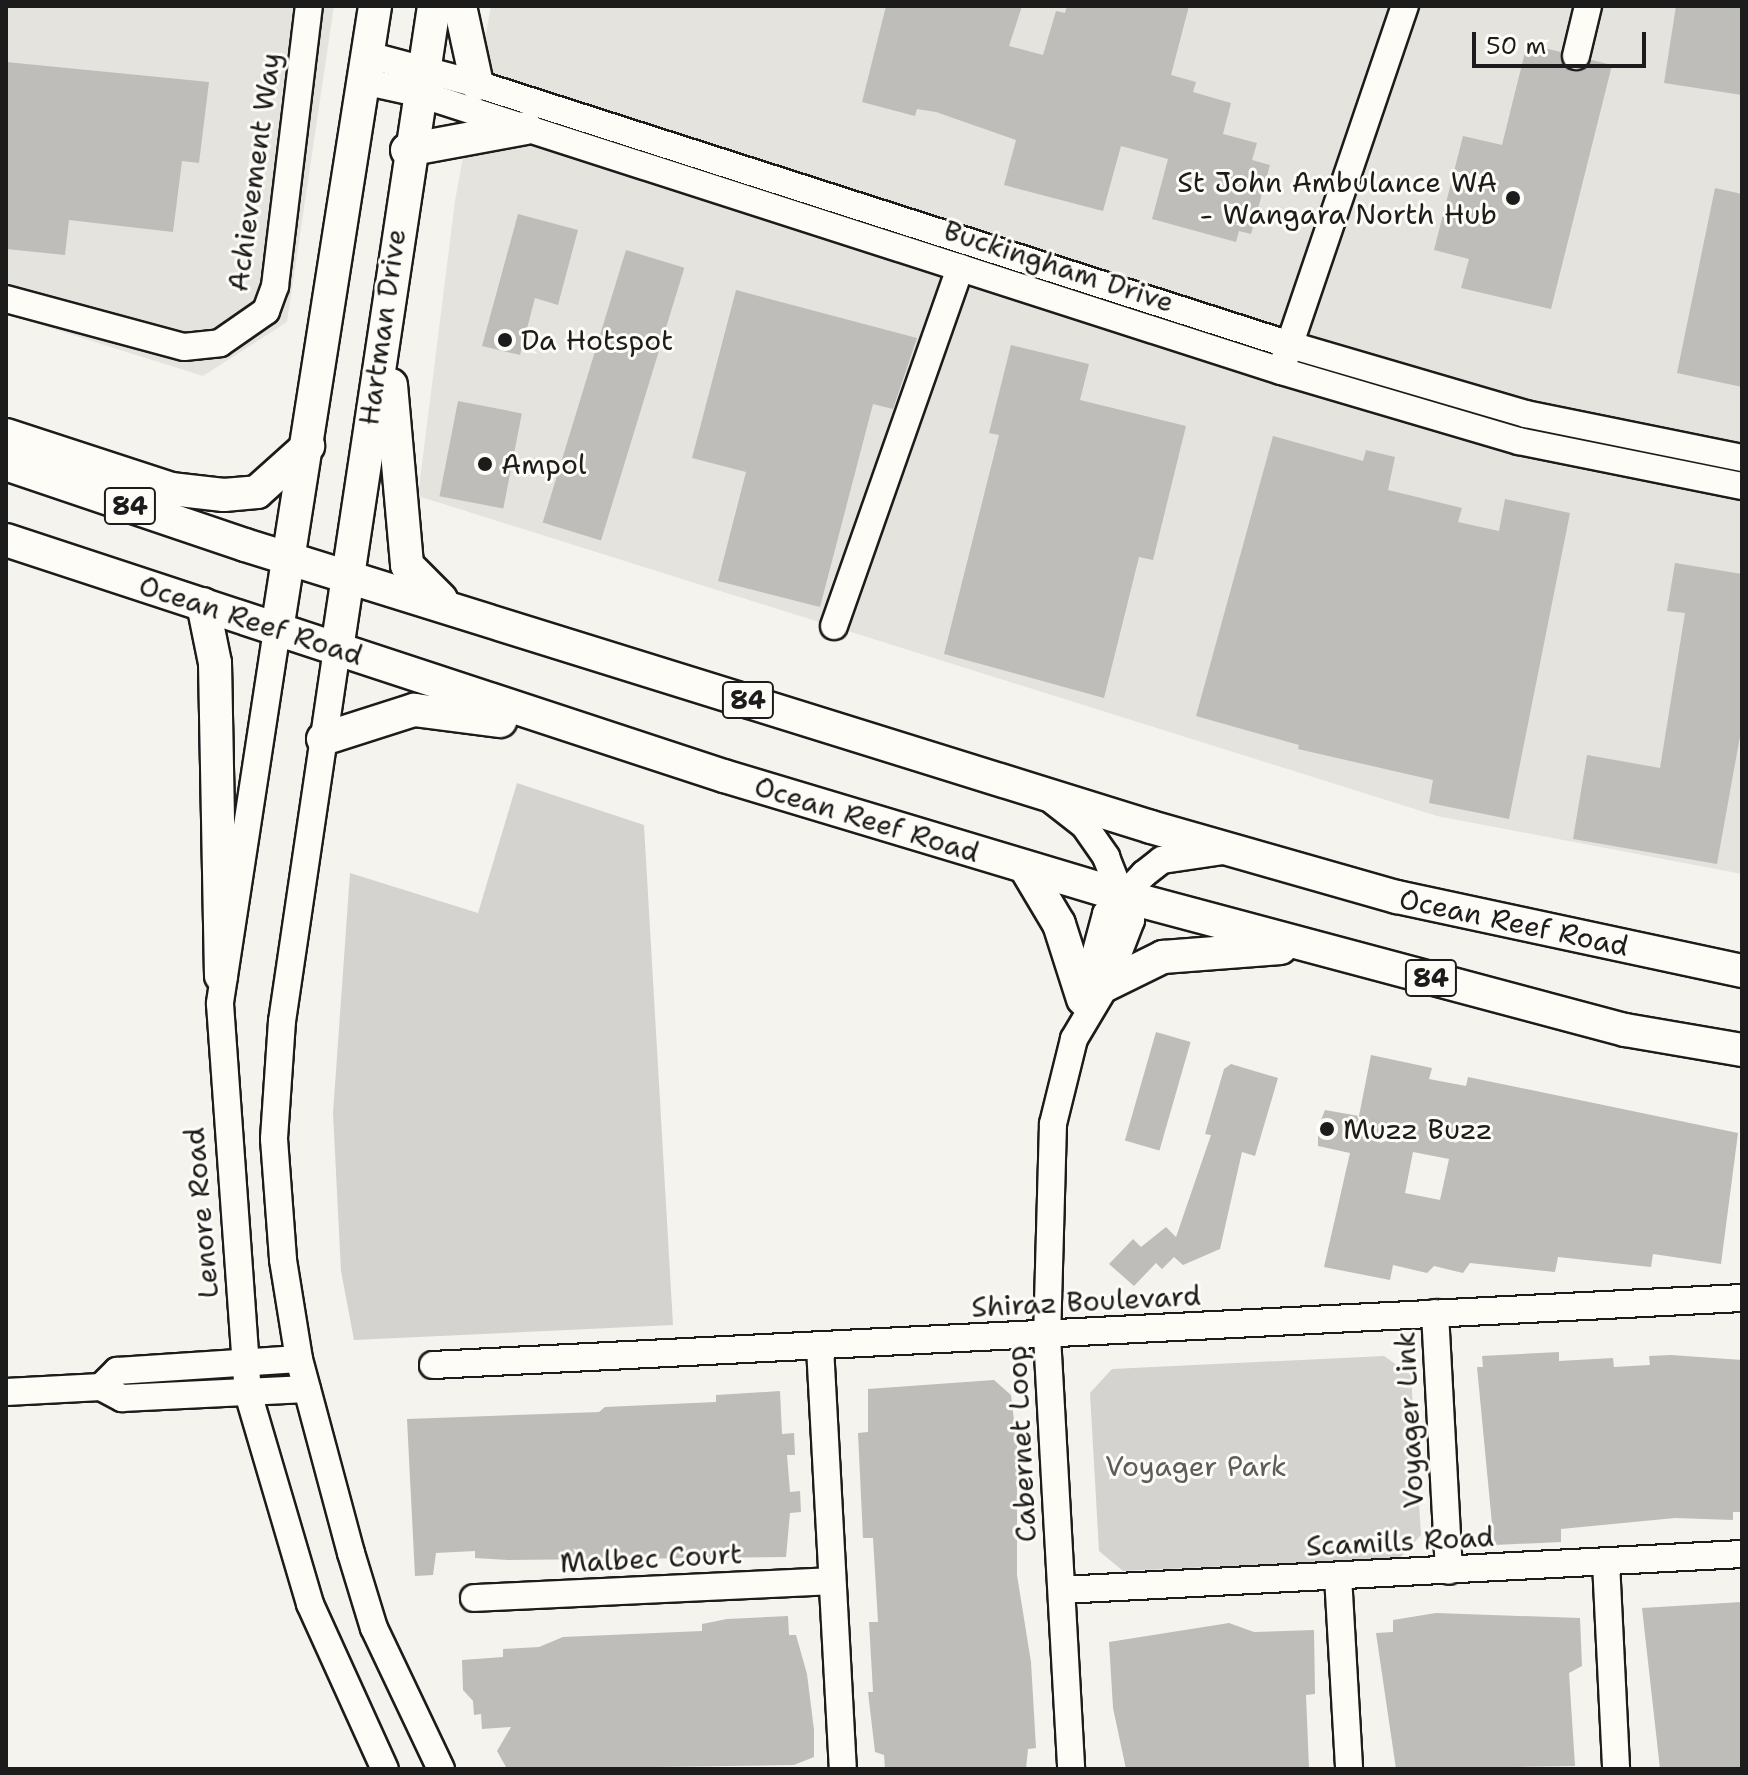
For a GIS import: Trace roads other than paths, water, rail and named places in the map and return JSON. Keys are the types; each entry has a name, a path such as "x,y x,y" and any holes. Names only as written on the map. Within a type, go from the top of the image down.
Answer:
{"main road":[{"name":"Hartman Drive","path":"277,630 375,6"},
{"name":"Hartman Drive","path":"337,649 345,574 407,150 434,6"},
{"path":"460,6 477,84"},
{"path":"407,150 526,128"},
{"path":"393,250 390,430 407,565 447,604"},
{"path":"6,435 171,489 211,494 257,492 308,446"},
{"name":"Ocean Reef Road","path":"6,464 288,558 447,604 1044,794 1234,851 1397,897 1742,971"},
{"name":"Ocean Reef Road","path":"6,540 724,776 1123,896 1625,1030 1742,1050"},
{"path":"203,604 215,663 221,976"},
{"path":"323,739 391,714 437,710 724,776"},
{"path":"1025,867 1059,924 1090,1003 1163,957 1312,947"}],"street":[{"name":"Achievement Way","path":"6,299 184,347 220,343 266,311 275,286 309,6"},
{"path":"1281,371 1405,6"},
{"path":"1576,56 1588,6"},
{"name":"Buckingham Drive","path":"366,68 419,80 477,84 1290,345 1526,414 1742,458"},
{"name":"Buckingham Drive","path":"419,80 526,128 1281,371 1519,441 1742,486"},
{"path":"834,626 960,268"},
{"name":"Lenore Road","path":"277,630 221,976 227,1171 248,1393 310,1604 385,1769"},
{"path":"337,649 300,864 274,1139 283,1260 299,1359 374,1628 441,1769"},
{"path":"1044,794 1084,825 1115,872 1123,896"},
{"name":"Cabernet Loop","path":"1071,1769 1047,1336 1053,1124 1090,1003 1106,914 1162,860 1234,851"},
{"name":"Shiraz Boulevard","path":"433,1365 1047,1336 1742,1298"},
{"name":"Voyager Link","path":"1435,1313 1449,1571"},
{"path":"820,1347 843,1769"},
{"path":"101,1387 117,1371 299,1359"},
{"path":"6,1392 101,1387 122,1398 307,1389"},
{"name":"Scamills Road","path":"1062,1590 1742,1554"},
{"path":"1606,1562 1616,1769"},
{"path":"1338,1576 1349,1769"},
{"name":"Malbec Court","path":"474,1598 832,1581"}],"place":[{"name":"St John Ambulance WA - Wangara North Hub","path":"1513,198"},
{"name":"Da Hotspot","path":"505,340"},
{"name":"Ampol","path":"485,464"},
{"name":"Muzz Buzz","path":"1327,1129"}],"park label":[{"name":"Voyager Park","path":"1196,1466"}]}
